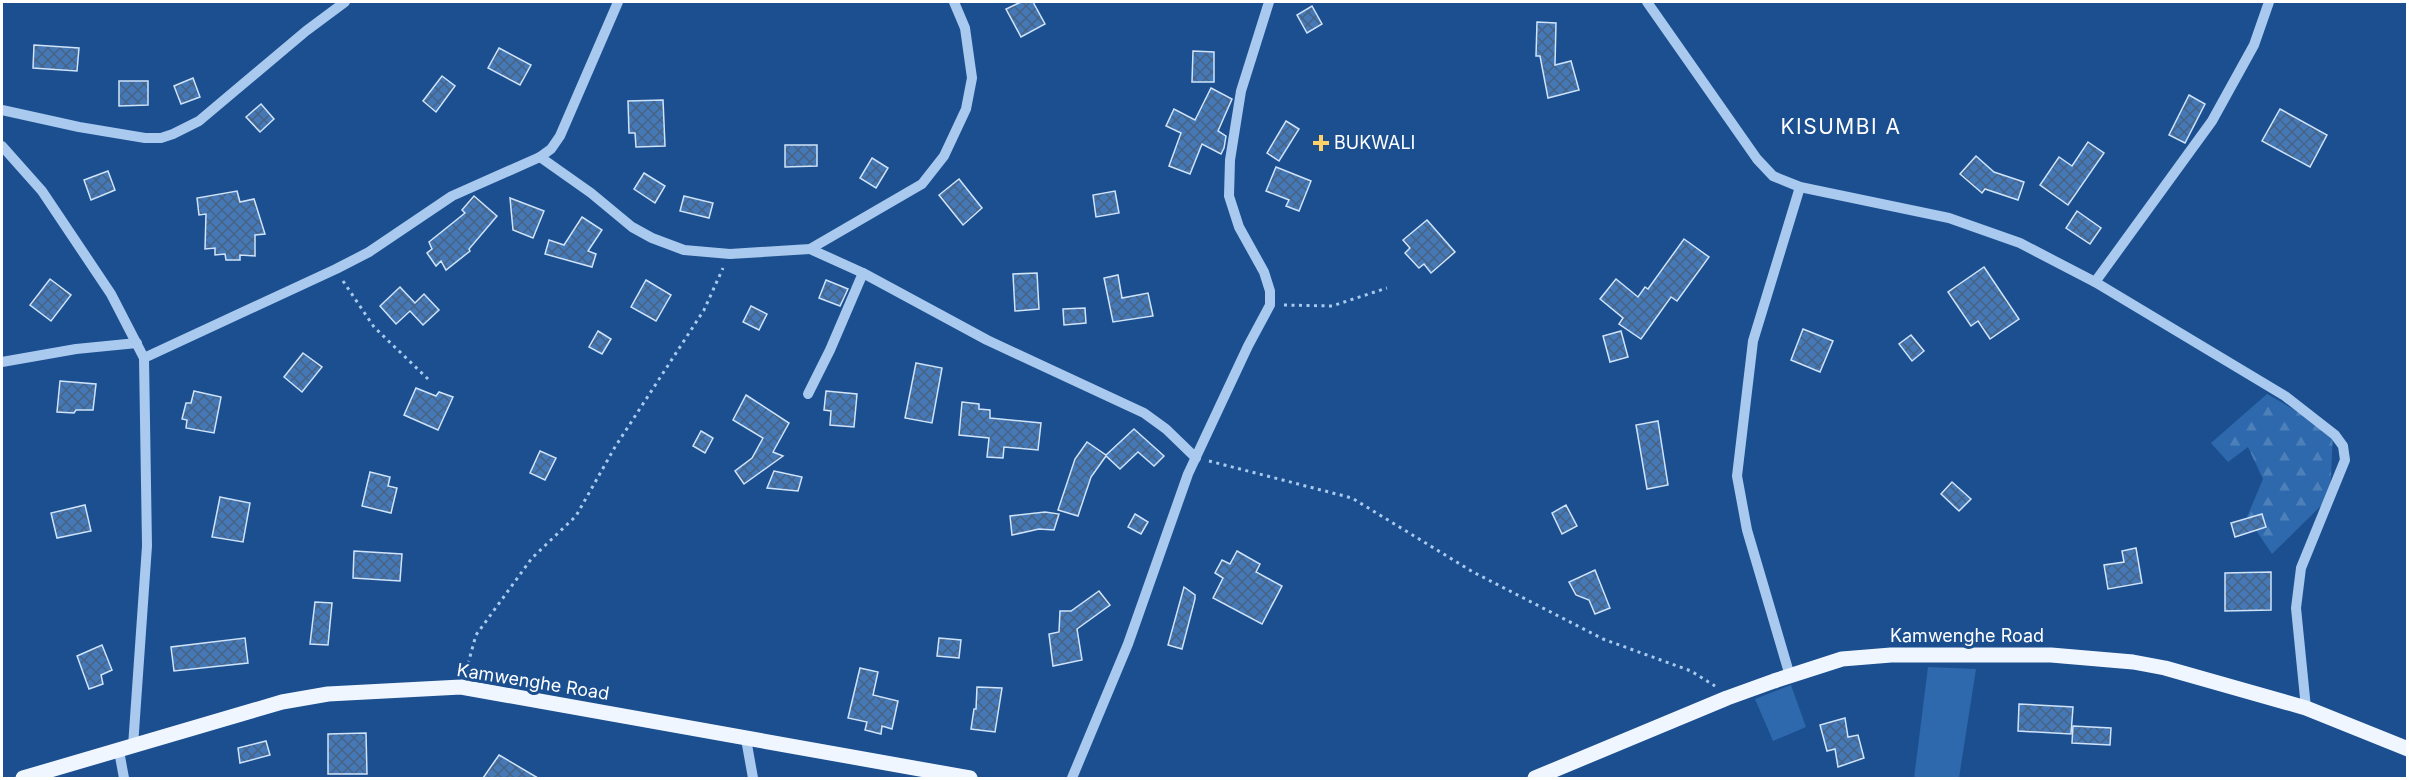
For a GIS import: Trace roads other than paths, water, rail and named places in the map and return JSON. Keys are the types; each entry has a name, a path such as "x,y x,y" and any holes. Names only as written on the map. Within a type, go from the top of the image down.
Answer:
{"main road":[{"name":"Kamwenghe Road","path":"1536,778 1727,698 1790,676 1842,659 1892,654 2051,655 2102,658 2165,668 2306,708 2408,749"},
{"name":"Kamwenghe Road","path":"23,778 282,702 340,693 461,687 970,778"}],"street":[{"path":"2,110 79,127 145,138 161,138 199,121 306,31 345,2"},
{"path":"144,358 336,269 369,252 452,196 540,157 551,149 560,136 618,2"},
{"path":"540,157 632,227 652,238 684,250 730,254 810,249 922,184 944,156 966,110 972,78 965,28 954,2"},
{"path":"1072,778 1128,644 1188,474 1251,339 1270,305 1270,291 1264,272 1239,227 1229,196 1230,160 1241,91 1269,2"},
{"path":"1647,2 1757,159 1773,176 1800,187 1949,218 2020,243 2095,282 2285,396 2335,435 2343,446 2345,460 2301,568 2296,608 2306,708"},
{"path":"2095,282 2212,121 2254,45 2270,2"},
{"path":"2,146 42,191 111,294 144,358 147,546 124,778"},
{"path":"1790,676 1747,530 1737,476 1753,340 1800,187"},
{"path":"810,249 863,273 987,340 1144,413 1166,429 1196,458"},
{"path":"808,394 830,350 863,273"},
{"path":"2,362 76,349 137,343"},
{"path":"746,739 753,778"}],"place":[{"name":"BUKWALI","path":"1321,143"}],"district":[{"name":"KISUMBI A","path":"1841,127"}]}
